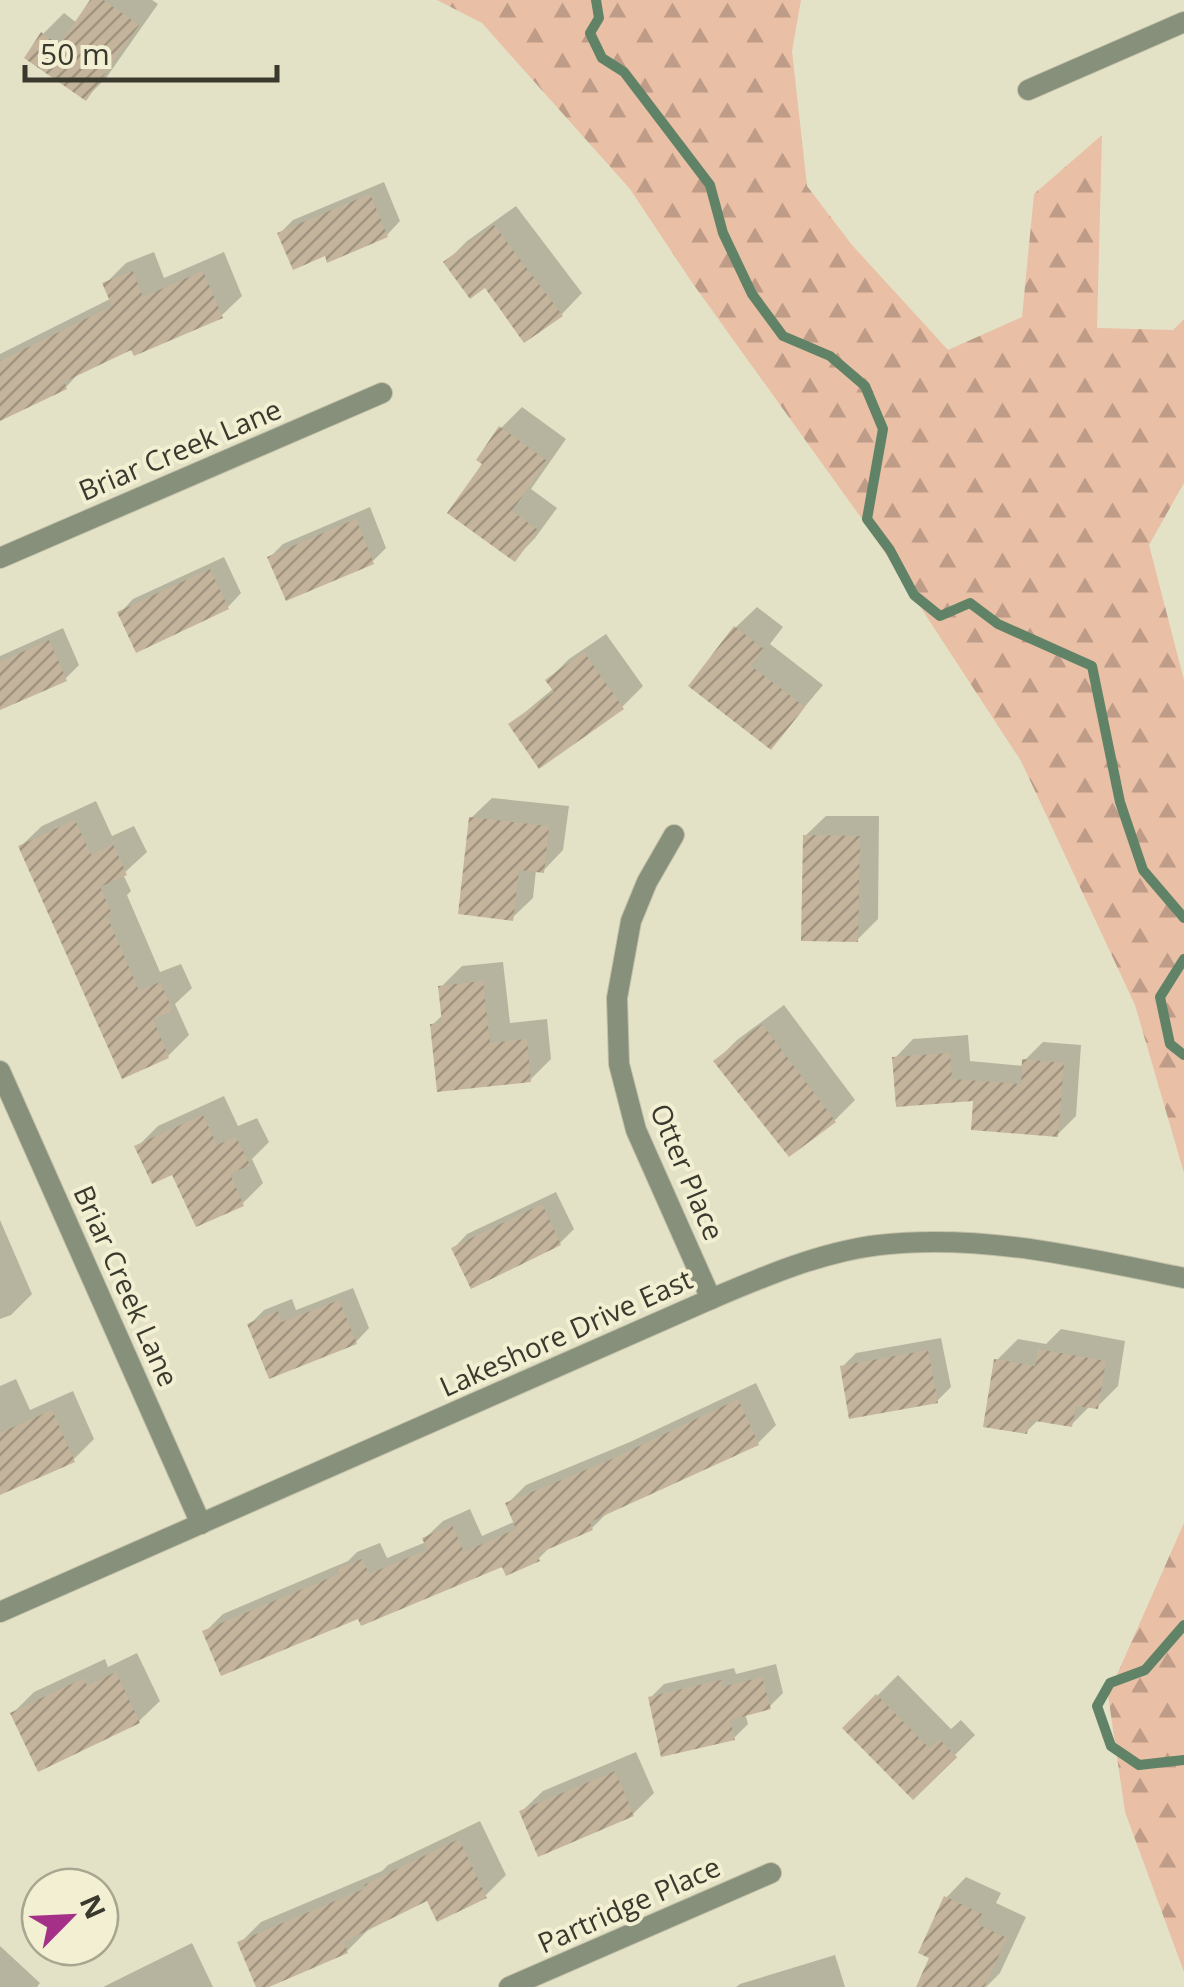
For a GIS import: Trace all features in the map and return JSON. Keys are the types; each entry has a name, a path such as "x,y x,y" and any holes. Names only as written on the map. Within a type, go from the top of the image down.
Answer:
{"street":[{"path":"1028,90 1184,22"},
{"name":"Briar Creek Lane","path":"0,558 382,392"},
{"name":"Otter Place","path":"674,835 631,921 617,998 618,1064 636,1130 711,1299"},
{"name":"Briar Creek Lane","path":"0,1070 201,1524"},
{"name":"Lakeshore Drive East","path":"0,1612 711,1299 822,1257 879,1245 948,1242 1045,1250 1184,1278"},
{"name":"Partridge Place","path":"510,1987 771,1872"}],"green space":[{"path":"437,0 801,0 792,51 807,186 852,245 948,350 1022,317 1034,194 1102,135 1097,328 1173,330 1184,319 1184,483 1149,545 1184,680 1184,1173 1135,1005 1021,761 872,533 691,281 630,189 482,23"},
{"path":"1184,1523 1184,1972 1125,1812 1108,1695"}],"building":[{"path":"90,0 103,0 139,25 86,101 24,58 41,32 59,45"},
{"path":"370,194 388,237 327,263 325,256 293,270 277,233"},
{"path":"494,225 563,316 524,343 485,288 470,299 443,262"},
{"path":"133,271 143,297 203,271 223,318 134,356 131,350 64,382 67,389 0,421 0,361 112,306 102,283"},
{"path":"499,426 547,461 512,511 538,530 515,562 447,513 482,464 476,460"},
{"path":"356,519 374,564 286,601 267,557"},
{"path":"210,569 229,609 136,653 117,612"},
{"path":"734,626 764,649 751,666 805,707 771,750 688,686"},
{"path":"49,640 67,681 0,710 0,662"},
{"path":"584,652 624,709 539,769 508,724 554,692 545,680"},
{"path":"469,817 549,826 544,873 519,870 513,921 458,914"},
{"path":"75,820 91,855 113,844 127,875 100,887 112,914 107,916 139,991 160,982 173,1011 153,1019 169,1058 122,1079 18,846"},
{"path":"803,835 860,836 858,942 801,941"},
{"path":"483,981 490,1043 527,1039 531,1082 437,1092 430,1024 442,1023 438,986"},
{"path":"762,1024 836,1122 789,1157 713,1061"},
{"path":"950,1053 952,1079 1021,1084 1022,1059 1064,1063 1058,1137 971,1130 973,1101 896,1107 892,1057"},
{"path":"203,1115 217,1145 236,1137 250,1165 230,1174 244,1206 196,1227 172,1175 152,1184 134,1146"},
{"path":"542,1204 561,1245 471,1289 451,1248"},
{"path":"339,1300 357,1344 269,1379 247,1324 278,1311 282,1322"},
{"path":"1038,1349 1106,1361 1098,1409 1076,1406 1072,1427 1029,1420 1027,1434 983,1427 994,1359 1035,1366"},
{"path":"928,1350 938,1403 849,1419 840,1366"},
{"path":"738,1399 759,1445 590,1522 593,1530 537,1554 540,1561 506,1576 502,1567 361,1626 358,1619 221,1676 202,1631 339,1574 337,1569 362,1559 369,1574 427,1550 422,1538 452,1525 464,1552 516,1529 505,1503 610,1460"},
{"path":"52,1410 75,1462 0,1495 0,1433"},
{"path":"116,1672 140,1723 38,1772 10,1713 84,1678 87,1686"},
{"path":"762,1677 771,1709 730,1720 735,1740 661,1757 648,1697 721,1680 722,1687"},
{"path":"876,1694 929,1748 939,1739 957,1757 913,1800 842,1728"},
{"path":"615,1771 634,1816 538,1857 519,1811"},
{"path":"459,1839 487,1898 437,1922 427,1901 344,1942 348,1953 269,1987 256,1987 237,1942 366,1888 364,1885"},
{"path":"944,1896 982,1914 977,1924 1007,1938 984,1987 916,1987 929,1958 918,1953"}],"waterway":[{"path":"596,0 599,18 590,33 602,58 624,72 710,185 723,233 752,294 783,336 830,356 865,386 883,429 867,519 890,550 914,595 940,616 970,603 998,624 1092,666 1120,802 1143,870 1184,918"},
{"path":"1184,959 1160,997 1170,1044 1184,1055"},
{"path":"1184,1625 1145,1670 1110,1683 1097,1706 1111,1746 1139,1765 1184,1760"}]}
